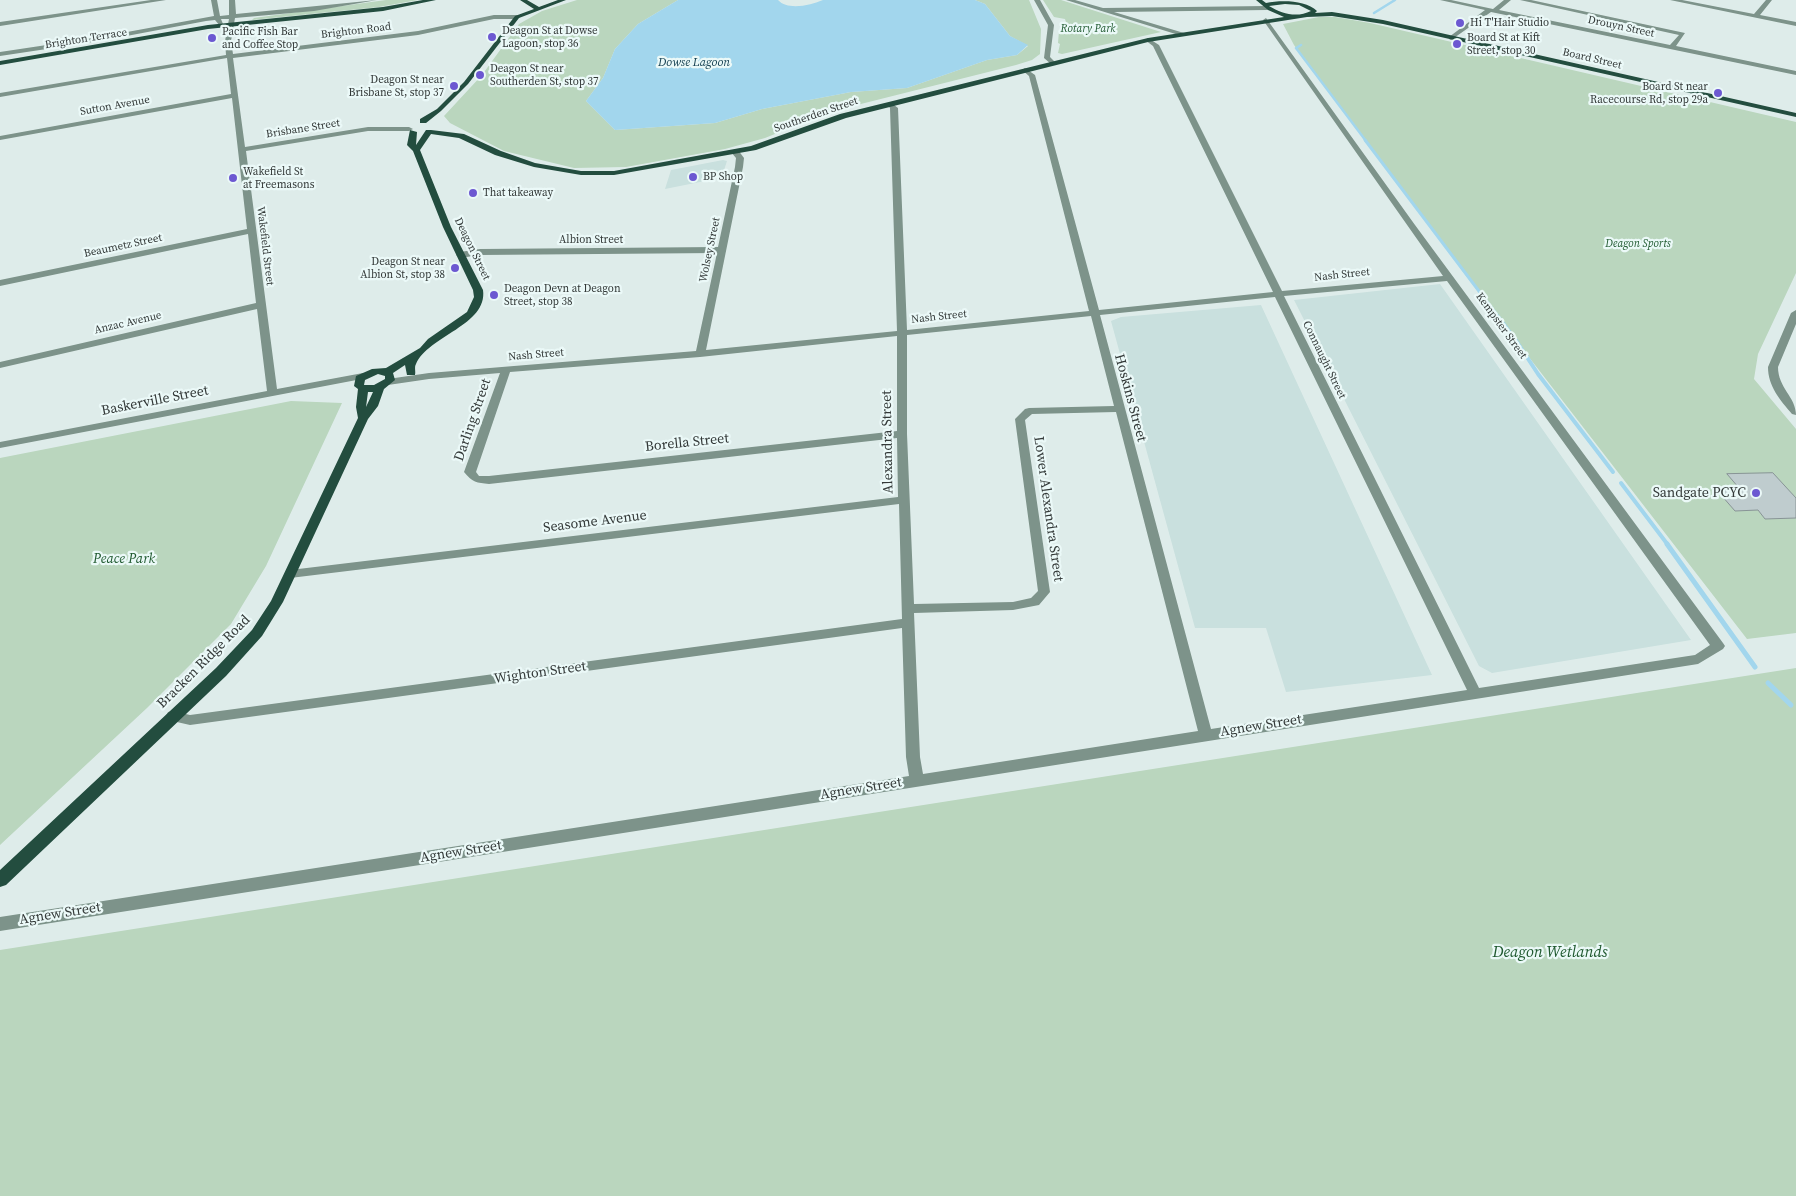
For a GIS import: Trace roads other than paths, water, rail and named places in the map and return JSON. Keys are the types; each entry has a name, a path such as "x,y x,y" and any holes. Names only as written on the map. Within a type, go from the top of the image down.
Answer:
{"main road":[{"name":"Brighton Terrace","path":"0,63 231,23 264,22 383,9 433,0"},
{"path":"523,0 537,8"},
{"name":"Brighton Road","path":"516,17 563,0"},
{"path":"1259,0 1267,13"},
{"path":"1267,13 1272,2 1283,0"},
{"name":"Board Street","path":"1283,0 1305,3 1451,38 1796,115"},
{"path":"1267,13 1305,16 1312,13 1314,9 1305,3"},
{"name":"Southerden Street","path":"440,124 498,154 552,169 581,173 626,172 768,144 843,116 1148,40 1208,30 1267,13 1305,16"},
{"name":"Board Street","path":"1305,16 1332,14 1383,22"},
{"path":"411,130 439,110 466,83 516,17"},
{"path":"439,110 440,124"},
{"path":"420,122 440,124"},
{"path":"416,150 430,132 440,124"},
{"name":"Southerden Street","path":"411,130 461,136"},
{"name":"Deagon Street","path":"386,379 432,341 471,314 476,306 478,290 460,255 416,150 411,146 411,130"},
{"name":"Deagon Street","path":"361,383 376,371 417,346 432,341"},
{"path":"411,373 410,366 419,352"},
{"path":"376,371 386,379"},
{"path":"361,383 386,379"},
{"name":"Bracken Ridge Road","path":"0,880 221,672 257,633 269,617 363,418 374,406 386,379"},
{"name":"Bracken Ridge Road","path":"361,383 363,418"}],"street":[{"path":"0,24 163,0"},
{"path":"214,0 217,18 228,41"},
{"path":"228,41 233,12 232,0"},
{"path":"0,54 100,40 217,18 231,23 374,0"},
{"path":"1037,0 1051,25 1047,58 1053,63"},
{"path":"1069,0 1182,34"},
{"name":"Drouyn Street","path":"1443,0 1796,73"},
{"path":"1451,38 1508,0"},
{"path":"1523,0 1683,34 1671,48"},
{"path":"1673,0 1796,24"},
{"path":"1756,16 1769,0"},
{"path":"1104,10 1267,13"},
{"name":"Kempster Street","path":"1267,13 1412,227 1718,646"},
{"name":"Brighton Road","path":"0,95 230,56 418,33 494,17 516,17"},
{"name":"Connaught Street","path":"1148,40 1156,45 1475,693"},
{"name":"Wakefield Street","path":"228,41 272,393"},
{"name":"Hoskins Street","path":"1025,70 1032,74 1118,409 1206,735"},
{"name":"Sutton Avenue","path":"0,138 234,96"},
{"name":"Alexandra Street","path":"890,104 894,108 902,333 902,434 907,623 913,757 917,780"},
{"name":"Brisbane Street","path":"241,150 388,125 420,122"},
{"name":"Brisbane Street","path":"368,129 411,130"},
{"path":"240,138 260,142 283,143"},
{"name":"Wolsey Street","path":"700,354 740,162 735,152"},
{"name":"Beaumetz Street","path":"0,283 252,231"},
{"name":"Albion Street","path":"460,255 480,252 722,250"},
{"name":"Nash Street","path":"386,379 700,354 1412,280 1451,278"},
{"name":"Anzac Avenue","path":"0,365 261,305"},
{"path":"1796,312 1773,367 1772,376 1779,390 1796,412"},
{"name":"Darling Street","path":"476,479 470,472 506,370"},
{"name":"Nash Street","path":"386,379 411,373 429,376"},
{"name":"Baskerville Street","path":"0,445 315,385 327,387 361,383"},
{"name":"Lower Alexandra Street","path":"907,609 1013,606 1035,602 1044,592 1020,419 1029,411 1118,409"},
{"name":"Borella Street","path":"476,479 489,480 902,434"},
{"name":"Seasome Avenue","path":"290,574 904,500"},
{"name":"Wighton Street","path":"173,716 190,720 907,623"},
{"name":"Agnew Street","path":"0,924 1698,659 1718,646"}],"water":[{"name":"Dowse Lagoon","path":"678,0 778,0 793,6 812,4 823,0 975,0 985,4 1010,36 1028,45 1017,55 987,60 907,88 851,92 762,109 715,123 615,130 586,101 603,78 615,49 638,24"}],"waterway":[{"path":"1374,13 1395,0"},
{"path":"1301,45 1296,48 1366,141"},
{"path":"1365,140 1500,319"},
{"path":"1499,318 1511,334"},
{"path":"1515,339 1538,374 1613,472"},
{"path":"1621,483 1668,545"},
{"path":"1667,544 1755,667"},
{"path":"1768,683 1791,705"}],"place":[{"name":"Hi T'Hair Studio","path":"1460,23"},
{"name":"Deagon St at Dowse Lagoon, stop 36","path":"492,37"},
{"name":"Pacific Fish Bar and Coffee Stop","path":"212,38"},
{"name":"Board St at Kift Street, stop 30","path":"1457,44"},
{"name":"Deagon St near Southerden St, stop 37","path":"480,75"},
{"name":"Deagon St near Brisbane St, stop 37","path":"454,86"},
{"name":"Board St near Racecourse Rd, stop 29a","path":"1718,93"},
{"name":"BP Shop","path":"693,177"},
{"name":"Wakefield St at Freemasons","path":"233,178"},
{"name":"That takeaway","path":"473,193"},
{"name":"Deagon St near Albion St, stop 38","path":"455,268"},
{"name":"Deagon Devn at Deagon Street, stop 38","path":"494,295"},
{"name":"Sandgate PCYC","path":"1756,493"}],"park label":[{"name":"Rotary Park","path":"1088,29"},
{"name":"Deagon Sports","path":"1638,244"},
{"name":"Peace Park","path":"124,559"},
{"name":"Deagon Wetlands","path":"1550,953"}]}
